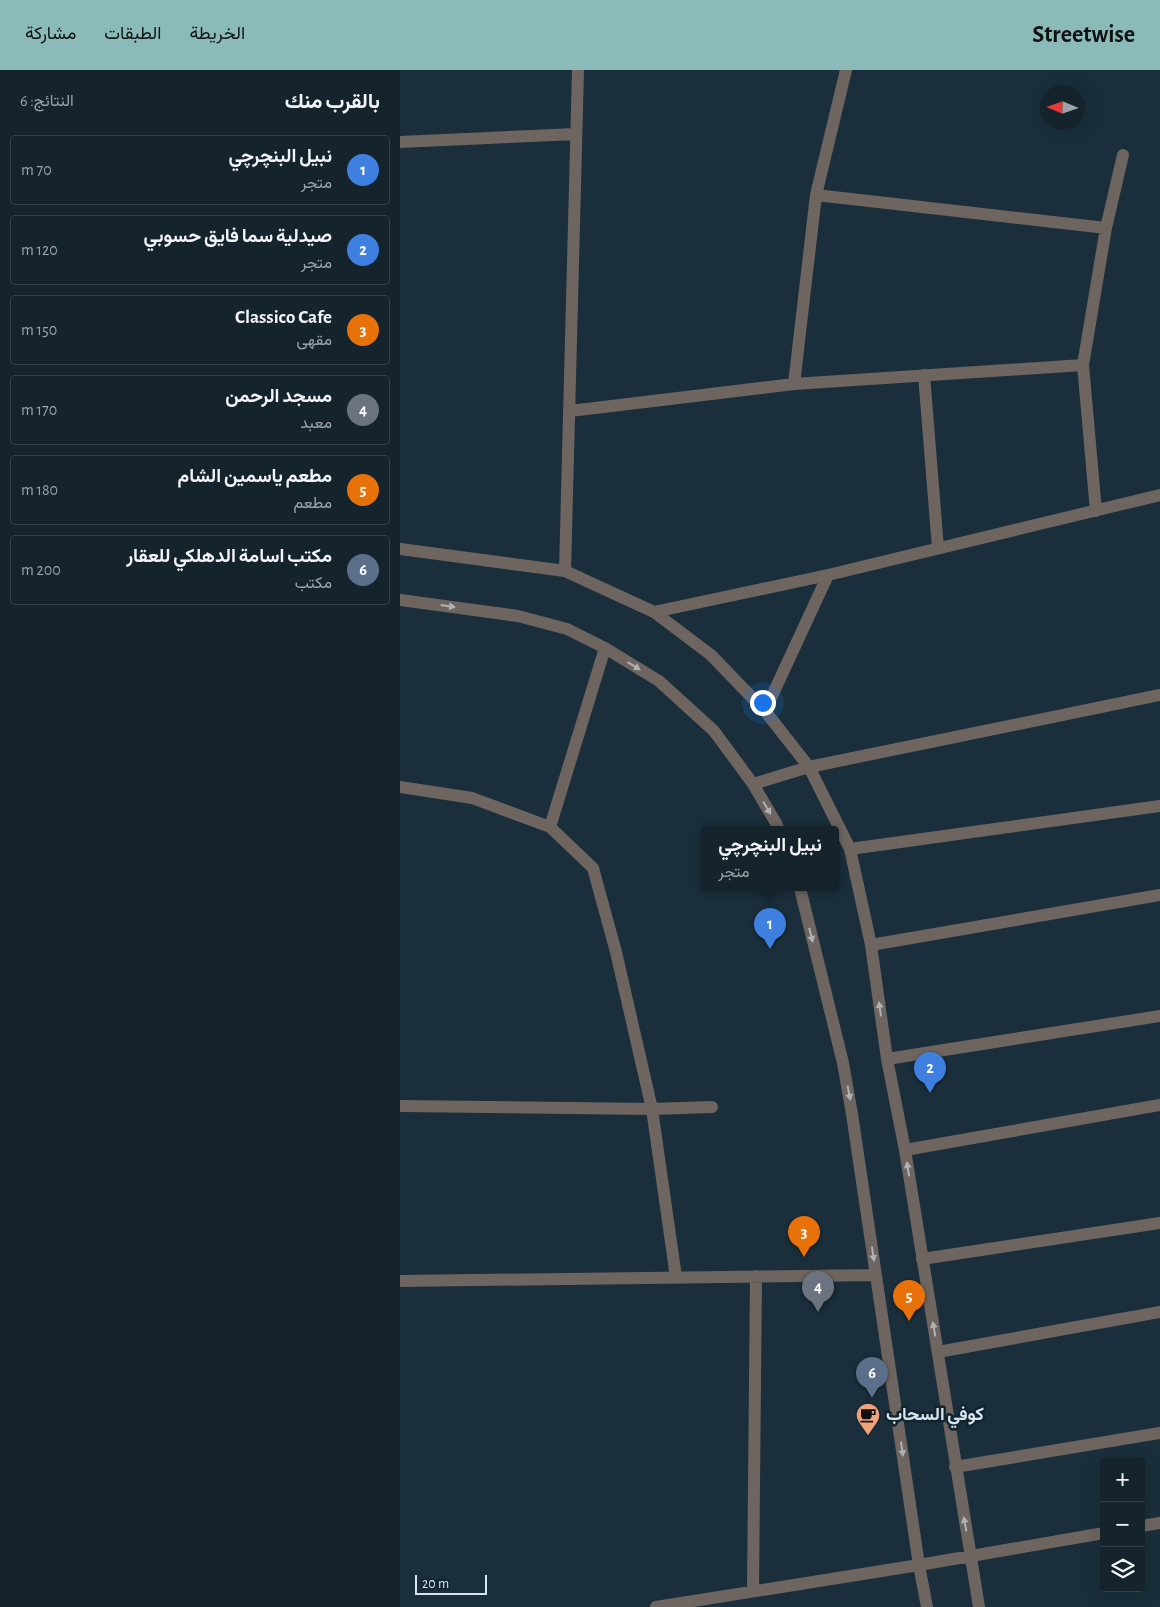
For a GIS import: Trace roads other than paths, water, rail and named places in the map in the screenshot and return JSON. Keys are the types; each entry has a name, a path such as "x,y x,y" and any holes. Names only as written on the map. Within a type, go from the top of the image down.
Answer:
{"street":[{"path":"565,571 578,70"},
{"path":"794,384 816,195 846,70"},
{"path":"400,142 576,134"},
{"path":"1096,511 1083,365 1106,228 1122,155"},
{"path":"816,195 1106,228"},
{"path":"570,411 794,384 1083,365"},
{"path":"924,375 938,548"},
{"path":"654,612 828,574 1160,495"},
{"path":"400,549 565,571 654,612 711,655 765,711 809,767 838,826"},
{"path":"765,711 828,574"},
{"path":"400,600 518,616 567,629 605,648 660,681 714,731 753,784 777,826"},
{"path":"550,827 605,648"},
{"path":"753,784 809,767 1160,695"},
{"path":"400,788 472,798 550,827 593,868 616,952 652,1109 676,1277"},
{"path":"850,849 1160,806"},
{"path":"839,827 850,849 871,945 887,1058 905,1150 979,1607"},
{"path":"801,891 843,1063 852,1114 919,1565 927,1607"},
{"path":"871,945 1160,896"},
{"path":"887,1058 1160,1016"},
{"path":"905,1150 1160,1104"},
{"path":"400,1106 652,1109 712,1107"},
{"path":"922,1260 1160,1223"},
{"path":"400,1281 876,1275"},
{"path":"753,1591 756,1276"},
{"path":"938,1352 1160,1312"},
{"path":"955,1467 1160,1433"},
{"path":"1145,1525 1160,1523"},
{"path":"656,1607 1100,1534"}],"place":[{"name":"نبيل البنچرچي","path":"770,949"},
{"name":"صيدلية سما فايق حسوبي","path":"930,1093"},
{"name":"Classico Cafe","path":"804,1257"},
{"name":"مسجد الرحمن","path":"818,1312"},
{"name":"مطعم ياسمين الشام","path":"909,1321"},
{"name":"مكتب اسامة الدهلكي للعقار","path":"872,1398"},
{"name":"كوفي السحاب","path":"868,1436"}]}
